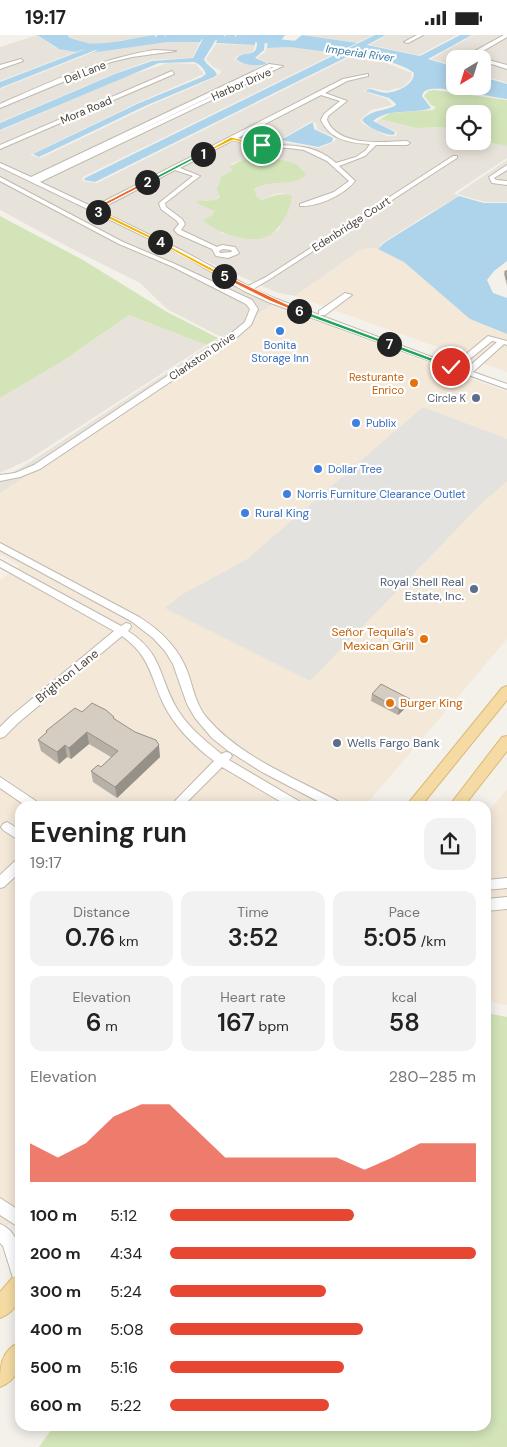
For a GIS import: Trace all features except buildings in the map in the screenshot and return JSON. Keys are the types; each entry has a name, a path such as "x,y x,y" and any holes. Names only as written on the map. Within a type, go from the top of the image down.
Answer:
{"main road":[{"path":"417,801 507,691"},
{"path":"460,801 507,741"},
{"path":"1,1306 15,1290"},
{"path":"0,1377 15,1358"}],"street":[{"path":"406,42 421,35"},
{"path":"481,50 507,35"},
{"name":"Del Lane","path":"0,105 102,64 152,51 174,51"},
{"path":"0,67 21,60"},
{"path":"491,62 507,67"},
{"name":"Harbor Drive","path":"271,65 280,66 32,181 271,65"},
{"name":"Mora Road","path":"0,147 172,73"},
{"path":"93,210 345,80 366,75"},
{"path":"321,93 344,101 325,117 324,122 328,130 348,139 374,143 407,143"},
{"path":"233,138 256,145 301,148 323,157 336,165 351,179 351,183 325,198 302,205"},
{"path":"336,165 353,160 372,148 374,143"},
{"name":"Edenbridge Court","path":"247,289 455,157"},
{"path":"0,165 254,285 458,365 507,387"},
{"path":"507,167 491,178 494,181 507,183"},
{"path":"175,168 197,176 165,200 162,203 163,208 180,220 182,223 177,230 180,233 217,249"},
{"name":"Clarkston Drive","path":"0,179 108,236 249,302 254,309 254,313 248,323 234,335 37,467 17,475 0,478"},
{"path":"181,252 247,289 316,317 458,365"},
{"path":"322,313 348,295"},
{"path":"458,365 491,338 504,342"},
{"path":"470,370 504,342"},
{"path":"470,370 507,379"},
{"path":"0,546 135,619 154,633 167,645 180,666 189,698 198,715 214,732 234,748 328,801"},
{"path":"0,563 122,631 139,644 151,659 161,679 164,695 175,715 196,739 222,760 290,801"},
{"name":"Brighton Lane","path":"0,734 14,719 135,619"},
{"path":"181,801 234,748"},
{"path":"0,781 28,801"},
{"path":"7,827 15,833"},
{"path":"0,883 15,869"},
{"path":"491,885 507,883"},
{"path":"491,905 507,903"},
{"path":"0,1206 15,1216"},
{"path":"0,1231 9,1241 15,1260"}],"shaded area":[{"path":"37,35 56,48 76,52 0,81 0,47"},
{"path":"154,35 102,44 79,43 69,40 68,36"},
{"path":"302,35 373,35 357,43"},
{"path":"388,35 457,35 419,55 369,45"},
{"path":"474,35 507,35 507,83 491,78 491,50 447,50"},
{"path":"168,42 200,42 192,58 151,60 0,122 0,89 91,53"},
{"path":"216,44 255,45 253,52 237,56 234,59 241,63 261,67 269,63 257,58 267,48 289,47 336,53 83,177 82,181 97,183 352,56 381,61 412,73 411,79 403,87 387,91 371,88 363,91 387,99 393,105 371,110 360,120 363,124 387,136 396,136 397,132 376,122 380,119 416,128 445,127 446,150 491,150 491,143 507,146 507,158 454,193 459,196 381,244 379,248 362,249 295,296 278,293 183,251 0,163 0,131 125,77 168,63 196,64 204,74 135,104 30,155 41,158 147,107 216,77 221,73 220,70 213,67 206,59","holes":["310,122 316,123 317,129 336,140 318,148 278,141","244,159 273,159 289,162 301,168 306,175 259,185 254,189 257,197 262,200 275,194 284,193 288,208 279,229 264,238 246,238 221,233 213,215 214,211 200,205 205,200 215,200 220,196 218,185 221,177 234,170 231,164"]},
{"path":"446,51 446,63 431,59"},
{"path":"507,160 507,202 485,202 457,194"},
{"path":"0,167 176,252 235,285 276,305 271,305 0,494 0,476 13,472 30,462 221,337 167,309 140,283 0,210"},
{"path":"379,248 381,251 401,260 470,319 507,334 507,372 295,296 362,249"},
{"path":"271,305 276,305 507,392 507,639 369,801 15,801 15,1217 0,1234 0,580 20,566 0,554 0,494"},
{"path":"129,315 206,345 28,460 0,473 0,398 61,362"},
{"path":"423,407 507,439 507,481 479,506 310,681 165,608 183,594 246,560"},
{"path":"507,789 507,1005 491,1002 491,809"}],"green space":[{"path":"428,91 446,92 446,95 470,95 507,100 507,146 491,143 491,105 446,105 446,128 416,128 380,119 391,113 433,110 436,107 431,105 424,96"},
{"path":"244,159 286,161 301,168 306,175 294,181 267,184 254,189 257,197 262,200 280,194 292,196 287,214 280,226 271,235 259,239 233,236 209,225 203,220 213,215 214,211 200,205 196,201 215,200 220,197 217,189 221,177 233,170 229,167"},
{"path":"0,216 83,260 167,312 218,338 206,345 129,315 61,362 0,398"},
{"path":"491,1014 507,1017 507,1447 39,1447 50,1431 491,1431"}],"water":[{"path":"37,35 68,35 70,41 91,44 154,35 158,40 157,35 164,35 166,39 168,38 166,35 224,35 223,38 229,39 224,38 226,35 235,35 234,39 237,35 285,35 280,42 292,43 302,35 357,43 336,53 289,47 267,48 268,40 265,39 264,50 255,58 267,63 256,66 242,63 236,59 256,50 257,39 255,40 255,45 216,43 218,37 204,36 200,42 168,42 91,53 105,47 92,46 103,47 0,88 0,82 91,47 76,52 59,49"},
{"path":"375,35 386,35 367,45 420,56 460,35 472,35 428,59 446,64 446,89 427,90 423,93 422,96 431,108 387,114 373,121 395,132 394,135 376,131 362,120 374,112 396,105 389,98 365,91 370,89 384,93 395,91 408,84 414,73 393,63 375,58 351,55 95,182 84,180"},
{"path":"204,37 217,38 204,59 217,75 145,106 39,157 33,154 137,104 202,77 206,74 205,72 200,65 194,62 159,63 0,130 0,123 115,74 152,61 193,58"},
{"path":"491,79 507,84 507,99 483,95 491,95"},
{"path":"313,123 314,129 333,138 332,142 318,147 281,140"},
{"path":"459,196 484,203 507,203 507,261 494,271 487,280 493,293 507,298 507,334 470,319 404,262 378,249 384,243"}],"waterway":[{"name":"Imperial River","path":"56,35 67,41 91,47 115,46 164,38 195,37 288,42 375,54"}],"place":[{"name":"Bonita Storage Inn","path":"280,331"},
{"name":"Resturante Enrico","path":"414,383"},
{"name":"Circle K","path":"476,398"},
{"name":"Publix","path":"356,423"},
{"name":"Dollar Tree","path":"318,469"},
{"name":"Norris Furniture Clearance Outlet","path":"287,494"},
{"name":"Rural King","path":"245,513"},
{"name":"Royal Shell Real Estate, Inc.","path":"474,589"},
{"name":"Señor Tequila’s Mexican Grill","path":"424,639"},
{"name":"Burger King","path":"390,703"},
{"name":"Wells Fargo Bank","path":"337,743"}],"route":[{"path":"262,145 251,144 233,138 93,210 181,252 238,284 272,300 451,367"}]}
